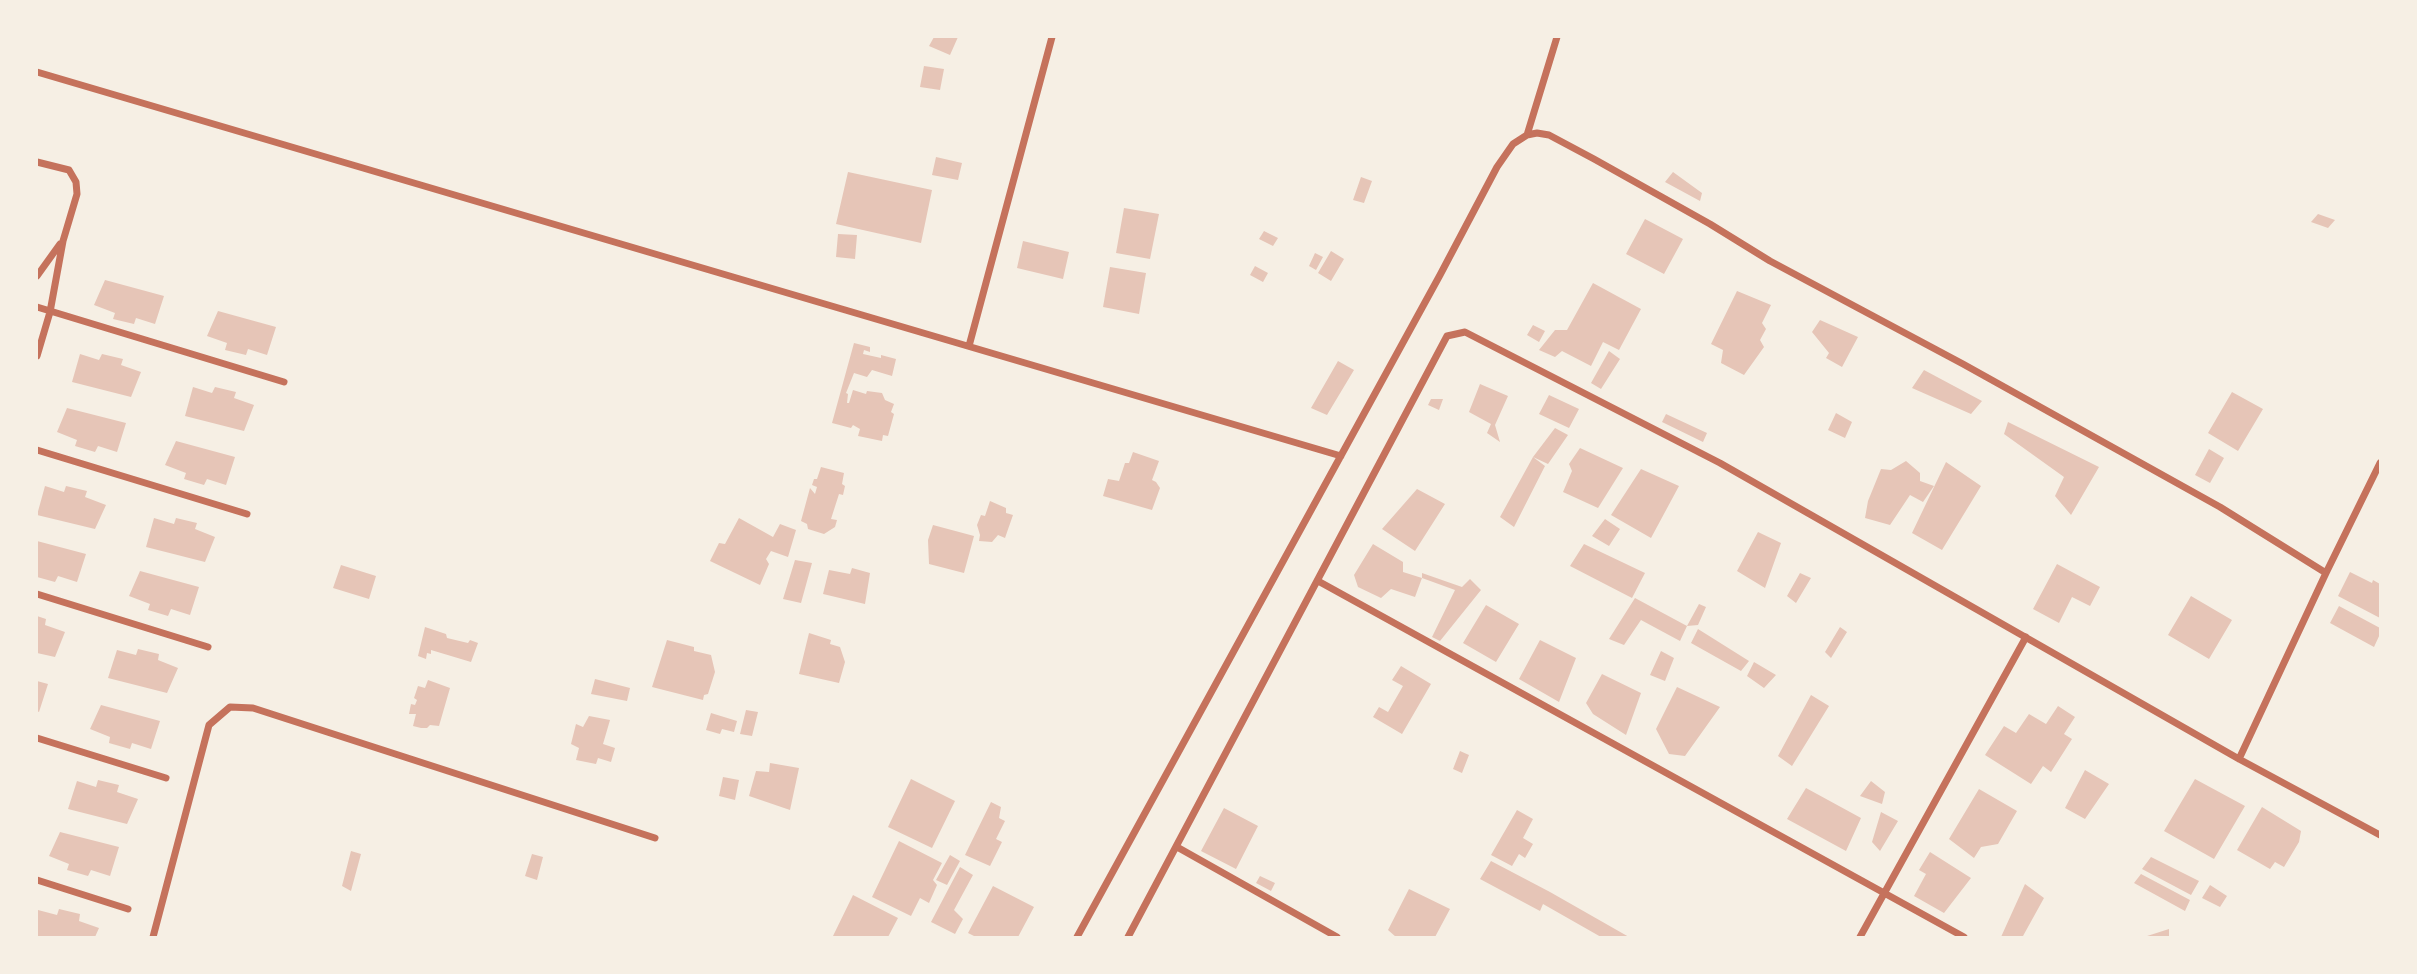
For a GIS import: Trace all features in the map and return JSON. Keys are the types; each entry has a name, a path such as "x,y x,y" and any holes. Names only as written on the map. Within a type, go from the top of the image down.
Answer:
{"street":[{"path":"970,346 1052,37"},
{"path":"1527,135 1557,37"},
{"path":"37,72 1341,456"},
{"path":"1077,937 1497,167 1513,144 1527,135 1549,135 1594,159 1770,261 1975,370 2221,507 2326,573"},
{"path":"37,162 69,170 76,182 77,194 62,241 50,312 37,356"},
{"path":"37,276 62,241"},
{"path":"37,307 284,382"},
{"path":"1129,937 1447,336 1465,332 1720,463 2239,759 2380,835"},
{"path":"37,450 247,514"},
{"path":"2239,759 2380,463"},
{"path":"1318,581 1964,937"},
{"path":"37,594 208,647"},
{"path":"1860,937 2026,637"},
{"path":"153,937 209,725 230,707 253,708 655,838"},
{"path":"37,738 166,778"},
{"path":"1177,847 1337,937"},
{"path":"37,880 128,909"}],"building":[{"path":"934,37 958,37 950,55 929,46"},
{"path":"924,66 944,69 940,90 920,87"},
{"path":"936,157 962,163 958,180 932,175"},
{"path":"848,172 932,190 921,243 836,224"},
{"path":"1673,172 1702,193 1700,201 1665,182"},
{"path":"1361,177 1372,181 1364,203 1353,200"},
{"path":"1124,208 1159,214 1150,259 1116,253"},
{"path":"2318,214 2335,220 2328,228 2311,222"},
{"path":"1645,219 1683,239 1664,274 1626,254"},
{"path":"1264,231 1278,238 1273,246 1259,239"},
{"path":"838,234 857,235 855,259 836,257"},
{"path":"1023,241 1069,252 1063,279 1017,268"},
{"path":"1331,251 1344,259 1331,281 1318,273"},
{"path":"1315,253 1323,257 1316,270 1309,266"},
{"path":"1255,266 1268,273 1263,282 1250,275"},
{"path":"1110,267 1146,273 1139,314 1103,307"},
{"path":"105,280 164,296 155,324 136,318 134,324 113,319 115,313 94,305"},
{"path":"1593,283 1641,309 1619,350 1603,342 1591,366 1562,351 1555,357 1539,350 1555,330 1567,330"},
{"path":"1737,291 1771,305 1762,323 1766,329 1760,340 1764,347 1744,375 1721,363 1723,350 1711,344"},
{"path":"218,311 276,327 267,355 248,349 246,355 225,350 227,343 207,336"},
{"path":"1820,320 1858,337 1842,367 1826,358 1829,353 1812,332"},
{"path":"1533,325 1545,331 1539,342 1527,335"},
{"path":"854,343 870,347 870,352 864,350 863,354 896,359 892,376 872,370 867,377 854,373 846,393 847,403 853,390 866,394 867,391 882,393 885,400 894,404 888,436 883,435 882,441 858,436 860,429 853,425 851,428 832,423"},
{"path":"1609,351 1620,359 1601,389 1591,383"},
{"path":"80,354 99,360 102,354 123,359 121,365 141,372 131,397 72,382"},
{"path":"1338,361 1354,370 1327,415 1311,408"},
{"path":"1924,370 1982,401 1971,414 1912,388"},
{"path":"1480,384 1508,396 1495,425 1500,442 1487,433 1491,424 1469,412"},
{"path":"193,387 212,393 215,387 236,392 234,398 254,405 244,431 185,416"},
{"path":"2232,392 2263,409 2238,451 2208,433"},
{"path":"1549,395 1579,409 1569,428 1539,414"},
{"path":"1431,399 1443,399 1439,410 1428,405"},
{"path":"67,408 126,423 117,452 98,446 95,452 75,446 77,440 57,432"},
{"path":"1836,413 1852,422 1845,438 1828,430"},
{"path":"1666,414 1707,433 1703,442 1662,422"},
{"path":"2008,422 2099,467 2071,515 2055,496 2064,477 2004,434"},
{"path":"1555,428 1568,435 1548,464 1533,457"},
{"path":"176,441 235,457 226,485 207,479 204,485 184,479 186,473 165,465"},
{"path":"1580,448 1623,468 1598,508 1563,492 1572,471 1569,464"},
{"path":"2209,449 2224,458 2210,483 2195,475"},
{"path":"1133,452 1159,461 1152,480 1160,488 1152,510 1103,496 1108,479 1119,481 1125,463 1129,463"},
{"path":"1533,457 1545,466 1514,527 1500,517"},
{"path":"1906,461 1920,473 1920,481 1934,486 1923,502 1910,495 1890,525 1865,518 1868,501 1881,469 1891,470"},
{"path":"1946,462 1981,486 1942,550 1912,533"},
{"path":"821,467 844,473 842,484 845,486 843,495 839,494 831,519 837,520 835,527 824,534 808,529 807,524 801,521 810,488 815,494 817,487 812,485"},
{"path":"1641,469 1679,486 1651,538 1611,515"},
{"path":"45,486 64,492 66,486 87,491 85,497 106,505 95,529 37,515"},
{"path":"1417,489 1445,504 1415,551 1382,529"},
{"path":"990,501 1006,508 1006,513 1013,515 1005,538 998,535 992,542 979,541 977,525 981,515 985,516"},
{"path":"154,518 174,524 176,518 197,523 195,529 215,537 205,562 146,547"},
{"path":"739,518 773,537 780,524 796,530 788,557 771,551 766,559 769,564 760,585 710,561 719,543 725,544"},
{"path":"1605,519 1620,529 1609,546 1592,536"},
{"path":"933,525 974,536 964,573 929,564 928,540"},
{"path":"1758,532 1781,543 1765,588 1737,571"},
{"path":"37,541 86,554 77,582 58,576 55,582 37,577"},
{"path":"1373,544 1403,562 1403,572 1422,578 1415,597 1391,589 1381,598 1358,587 1354,575"},
{"path":"1584,544 1645,573 1632,598 1570,566"},
{"path":"795,560 812,563 801,603 783,599"},
{"path":"2057,564 2100,587 2090,606 2072,597 2059,623 2033,609"},
{"path":"341,565 376,576 369,599 333,588"},
{"path":"852,568 870,573 865,604 823,594 829,570 850,574"},
{"path":"140,571 199,587 190,615 171,609 168,616 148,610 150,604 129,596"},
{"path":"2350,572 2380,584 2380,618 2338,596"},
{"path":"1422,573 1462,587 1470,579 1481,590 1440,641 1432,637 1455,590 1422,578"},
{"path":"1800,573 1811,578 1796,603 1787,596"},
{"path":"2191,596 2232,620 2209,659 2168,635"},
{"path":"1635,598 1687,626 1680,641 1641,620 1624,645 1609,639"},
{"path":"1699,604 1706,607 1698,625 1687,626"},
{"path":"1486,605 1519,624 1496,662 1463,643"},
{"path":"2339,606 2380,628 2374,647 2330,623"},
{"path":"37,616 46,619 45,625 65,632 55,657 37,653"},
{"path":"425,627 446,634 447,638 478,643 471,662 431,650 426,659 418,656"},
{"path":"1840,627 1847,632 1831,658 1825,652"},
{"path":"1698,629 1749,661 1741,671 1691,643"},
{"path":"809,633 831,640 830,644 840,647 845,662 839,683 799,674"},
{"path":"667,640 711,655 715,672 708,694 704,695 703,700 652,687"},
{"path":"1540,640 1576,658 1559,702 1519,679"},
{"path":"138,649 159,654 158,660 178,668 167,693 108,678 117,650 136,655"},
{"path":"1661,651 1674,658 1665,681 1650,675"},
{"path":"1754,662 1776,675 1764,688 1747,676"},
{"path":"1401,666 1431,684 1402,734 1373,717 1379,707 1388,712 1403,686 1392,680"},
{"path":"1602,674 1641,693 1626,735 1593,714 1586,703"},
{"path":"595,679 630,688 627,701 591,694"},
{"path":"428,680 450,688 439,726 421,728 413,726 416,714 409,714 411,704 415,705 417,700 414,698 418,686 425,688"},
{"path":"37,681 48,684 39,712 37,711"},
{"path":"1677,687 1720,707 1685,756 1669,754 1656,729"},
{"path":"1811,695 1829,706 1792,766 1778,756"},
{"path":"101,705 160,721 151,749 132,743 130,749 109,743 110,737 90,729"},
{"path":"2058,706 2075,717 2064,734 2072,739 2051,772 2043,766 2031,784 1985,755 2004,726 2016,733 2029,714 2046,724"},
{"path":"746,710 758,712 752,736 740,734"},
{"path":"711,713 737,721 734,732 722,729 720,734 706,730"},
{"path":"589,716 610,720 603,744 615,748 611,762 598,758 596,764 576,760 579,748 571,744 576,724 583,727"},
{"path":"1460,751 1469,755 1462,773 1453,769"},
{"path":"770,763 799,768 790,810 749,796 756,771 769,772"},
{"path":"2085,770 2109,784 2085,819 2065,808"},
{"path":"723,777 739,780 735,800 719,796"},
{"path":"911,779 955,801 932,848 888,827"},
{"path":"2195,779 2245,806 2214,859 2164,831"},
{"path":"98,780 119,785 117,792 138,799 127,824 68,809 77,781 96,787"},
{"path":"1871,781 1885,792 1882,804 1860,796"},
{"path":"1806,788 1861,818 1846,851 1787,819"},
{"path":"1979,789 2017,811 1998,844 1981,847 1974,858 1949,839"},
{"path":"991,802 1001,807 999,818 1005,821 996,839 1002,842 990,866 965,855"},
{"path":"2262,807 2301,831 2299,842 2284,867 2275,862 2270,869 2237,850"},
{"path":"1224,808 1258,826 1236,869 1201,851"},
{"path":"1517,810 1533,819 1523,838 1533,844 1525,858 1519,854 1512,866 1491,855"},
{"path":"1881,812 1898,821 1880,851 1872,842"},
{"path":"60,832 119,847 110,876 91,870 88,876 67,870 69,864 49,856"},
{"path":"899,841 942,863 933,880 937,885 929,903 920,898 911,916 872,897"},
{"path":"351,851 361,854 351,891 342,886"},
{"path":"1930,852 1971,878 1944,913 1914,896 1926,874 1919,870"},
{"path":"532,854 543,857 537,880 525,876"},
{"path":"950,855 960,861 947,885 936,880"},
{"path":"2151,857 2199,881 2191,895 2142,869"},
{"path":"1491,861 1629,937 1601,937 1543,904 1540,911 1480,879"},
{"path":"960,867 973,875 954,910 963,919 955,934 931,922"},
{"path":"2141,874 2190,900 2185,911 2134,883"},
{"path":"1260,876 1275,883 1271,891 1256,883"},
{"path":"2025,884 2044,898 2023,936 2001,937"},
{"path":"2210,885 2227,896 2220,907 2202,898"},
{"path":"993,886 1034,907 1018,937 976,937 968,933"},
{"path":"1409,889 1450,909 1435,937 1396,937 1388,930"},
{"path":"853,895 898,918 888,937 833,936"},
{"path":"59,909 80,914 79,921 99,928 95,937 37,937 38,910 57,915"},
{"path":"2169,929 2169,937 2144,937"}]}
